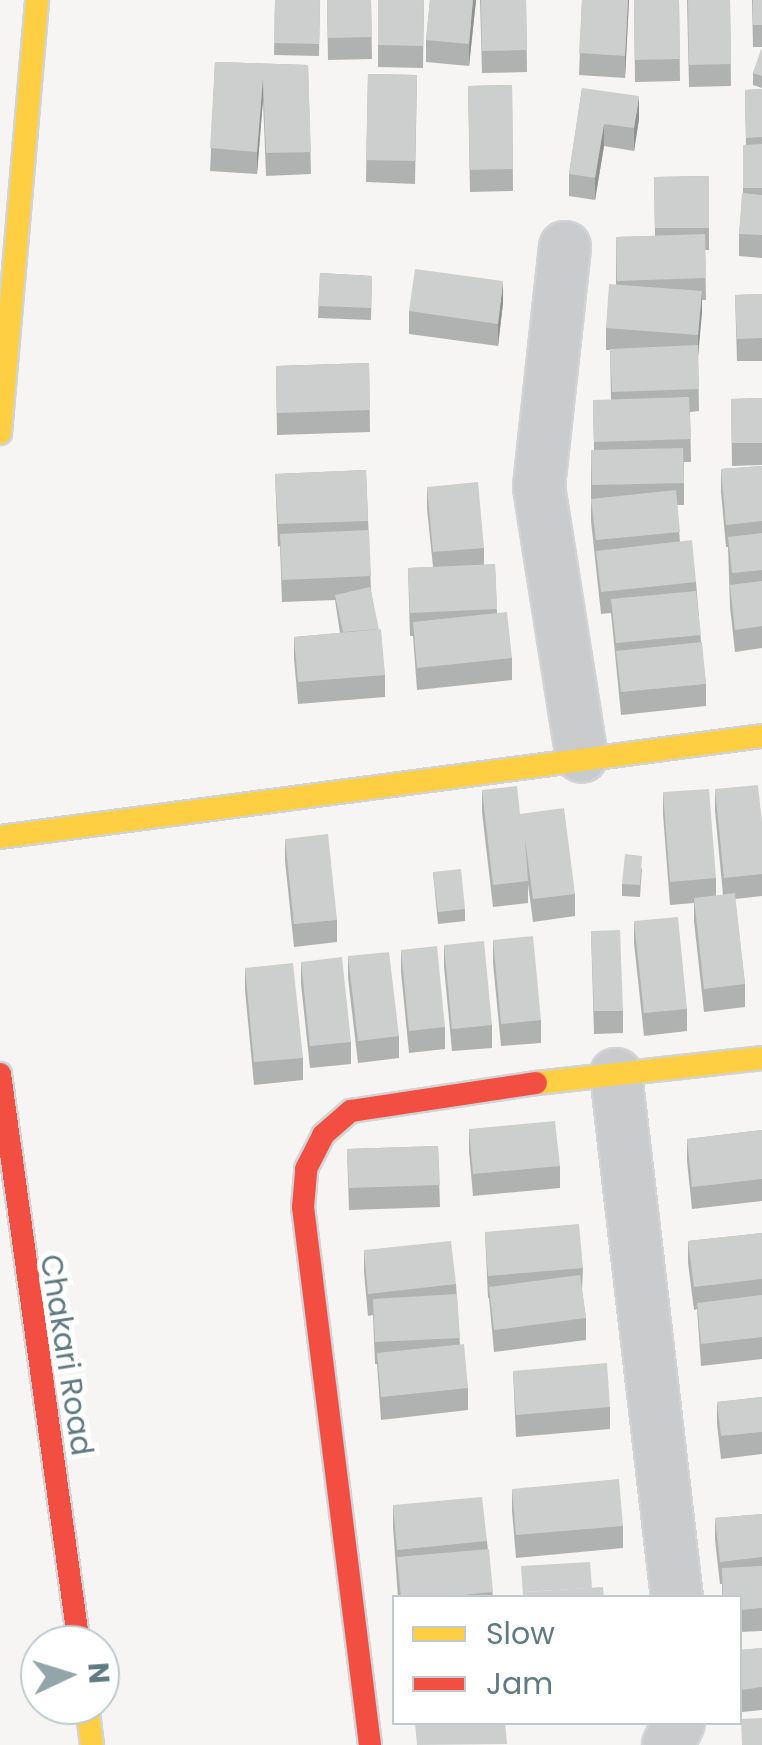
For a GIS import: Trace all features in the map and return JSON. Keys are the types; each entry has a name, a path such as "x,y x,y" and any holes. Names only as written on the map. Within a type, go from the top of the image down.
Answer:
{"street":[{"path":"0,433 37,0"},
{"path":"565,247 539,486 582,757"},
{"path":"0,837 762,736"},
{"path":"370,1745 302,1207 306,1169 322,1135 351,1111 387,1099 762,1058"},
{"name":"Chakari Road","path":"0,1074 76,1625"},
{"path":"616,1074 677,1595"}],"building":[{"path":"275,0 320,0 319,44 274,43"},
{"path":"327,0 371,0 372,37 328,38"},
{"path":"378,0 424,0 423,46 378,45"},
{"path":"430,0 473,0 469,44 426,40"},
{"path":"481,0 526,0 527,50 482,51"},
{"path":"582,0 628,0 625,56 579,53"},
{"path":"634,0 679,0 680,59 635,60"},
{"path":"688,0 730,0 731,64 689,65"},
{"path":"753,0 762,0 762,25 753,25"},
{"path":"762,50 762,76 753,73"},
{"path":"215,62 308,65 311,152 266,153 263,78 257,152 210,148"},
{"path":"368,74 417,75 415,161 366,160"},
{"path":"512,85 513,169 470,170 468,86"},
{"path":"582,88 639,96 634,128 604,124 595,178 569,174"},
{"path":"762,89 762,137 746,138 745,90"},
{"path":"762,144 762,188 743,188 743,145"},
{"path":"709,176 709,228 655,228 654,177"},
{"path":"742,193 762,195 762,235 739,234"},
{"path":"705,234 706,278 617,281 616,237"},
{"path":"415,269 503,281 498,324 409,311"},
{"path":"320,273 372,276 371,308 318,306"},
{"path":"609,284 702,291 698,335 606,328"},
{"path":"762,294 762,338 737,339 735,295"},
{"path":"698,345 699,389 612,392 610,349"},
{"path":"369,363 370,410 277,413 276,366"},
{"path":"689,397 691,439 594,442 593,400"},
{"path":"762,398 762,443 732,443 731,399"},
{"path":"683,448 684,483 592,485 591,450"},
{"path":"762,466 762,521 726,525 721,469"},
{"path":"366,470 368,521 278,524 275,474"},
{"path":"478,482 484,548 433,552 427,487"},
{"path":"676,490 680,532 596,540 591,499"},
{"path":"369,530 371,576 282,580 280,534"},
{"path":"762,533 762,570 732,573 728,537"},
{"path":"692,540 696,582 601,592 596,551"},
{"path":"495,564 497,609 410,613 408,568"},
{"path":"762,581 762,626 735,630 730,585"},
{"path":"370,587 379,629 343,632 335,595"},
{"path":"696,591 701,635 616,643 611,599"},
{"path":"507,612 512,658 417,668 413,622"},
{"path":"381,629 385,675 298,682 294,637"},
{"path":"702,642 706,684 621,692 616,651"},
{"path":"758,785 762,874 724,878 715,789"},
{"path":"517,786 520,814 564,808 575,894 533,899 525,839 528,881 493,885 482,790"},
{"path":"709,789 716,878 670,882 663,792"},
{"path":"328,834 337,920 294,924 285,839"},
{"path":"625,854 642,856 640,885 622,884"},
{"path":"461,869 465,909 438,912 433,872"},
{"path":"735,893 745,984 704,989 694,898"},
{"path":"678,917 687,1009 644,1013 634,921"},
{"path":"620,930 623,1011 594,1011 591,931"},
{"path":"533,936 541,1020 501,1024 493,940"},
{"path":"484,941 492,1025 452,1029 444,945"},
{"path":"437,946 445,1027 409,1031 401,950"},
{"path":"389,952 399,1036 358,1041 348,956"},
{"path":"342,957 351,1042 310,1046 301,962"},
{"path":"293,963 303,1058 254,1062 245,968"},
{"path":"555,1121 560,1166 473,1174 469,1129"},
{"path":"762,1130 762,1179 692,1187 687,1139"},
{"path":"438,1146 440,1185 349,1188 347,1149"},
{"path":"579,1224 583,1268 488,1276 485,1232"},
{"path":"762,1233 762,1279 694,1287 688,1241"},
{"path":"451,1241 456,1284 368,1294 364,1250"},
{"path":"580,1275 586,1318 494,1330 489,1287"},
{"path":"457,1294 460,1338 375,1342 373,1299"},
{"path":"762,1295 762,1337 701,1344 697,1303"},
{"path":"464,1344 468,1388 381,1397 377,1353"},
{"path":"607,1363 610,1407 516,1415 513,1371"},
{"path":"762,1397 762,1432 721,1436 717,1402"},
{"path":"619,1479 623,1526 516,1535 512,1489"},
{"path":"482,1497 487,1541 397,1550 393,1505"},
{"path":"762,1514 762,1557 720,1562 715,1518"},
{"path":"489,1549 493,1592 401,1595 397,1557"},
{"path":"590,1562 592,1588 523,1595 521,1566"},
{"path":"762,1566 762,1608 742,1610 742,1595 723,1595 722,1568"},
{"path":"603,1587 604,1595 526,1595 525,1592"},
{"path":"762,1648 762,1687 742,1690 742,1650"},
{"path":"762,1718 762,1745 742,1745 742,1719"},
{"path":"415,1725 505,1725 507,1744 417,1745"}],"traffic: slow":[{"path":"0,433 37,0"},
{"path":"0,837 762,736"},
{"path":"536,1083 762,1058"},
{"path":"90,1725 92,1745"}],"traffic: jam":[{"path":"0,1074 76,1625"},
{"path":"370,1745 303,1207 306,1169 323,1135 351,1111 536,1083"}]}
